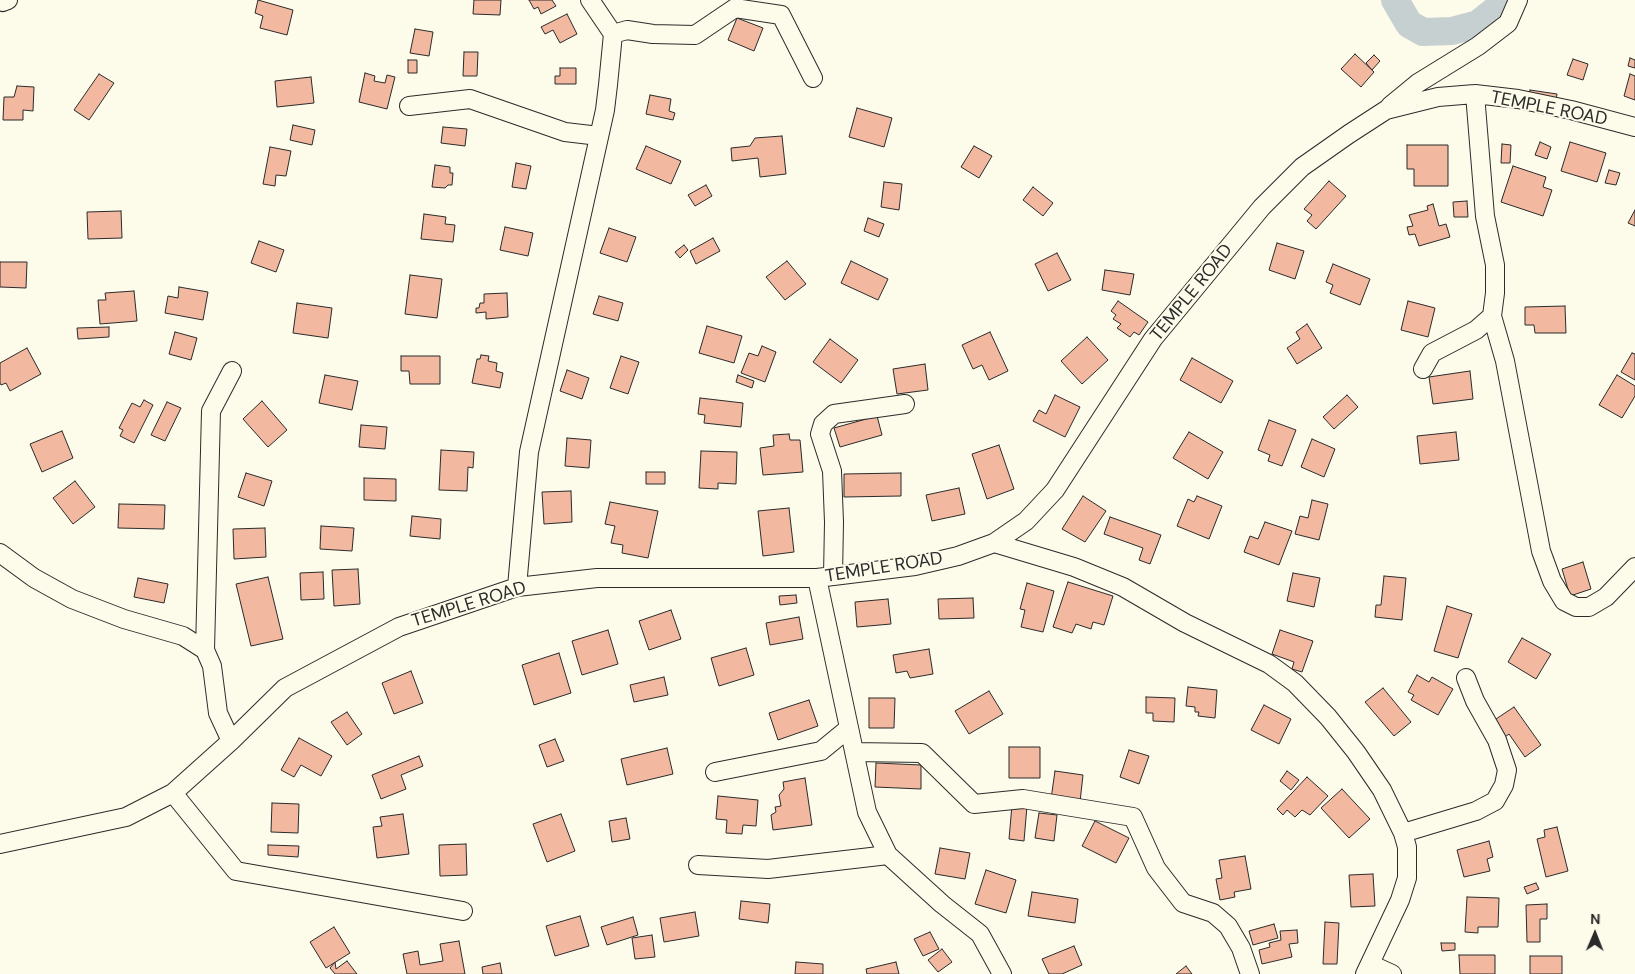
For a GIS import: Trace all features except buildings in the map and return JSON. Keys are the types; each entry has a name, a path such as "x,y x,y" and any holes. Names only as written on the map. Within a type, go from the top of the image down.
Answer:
{"street":[{"path":"1,0 3,2 8,0"},
{"path":"518,587 528,452 599,136 608,85 613,34 590,0"},
{"path":"1386,110 1418,83 1478,46 1508,23 1518,0"},
{"path":"613,34 627,30 653,34 695,35 735,8 781,15 813,78"},
{"path":"1474,94 1486,216 1495,265 1495,293 1492,316 1505,362 1541,551 1552,581 1564,601 1576,607 1589,607 1606,597 1635,567"},
{"name":"TEMPLE ROAD","path":"0,844 126,817 173,793 231,741 285,688 399,627 518,587 597,578 825,577 915,566 958,556 994,543 1026,521 1055,490 1153,339 1262,207 1302,167 1386,110 1438,97 1474,94 1518,99 1635,127"},
{"path":"409,106 470,99 566,132 599,136"},
{"path":"1423,369 1432,352 1476,330 1492,316"},
{"path":"231,741 218,713 212,666 206,650 211,410 232,372"},
{"path":"905,404 834,414 823,424 820,434 832,470 825,577 849,728 866,812 888,855 942,904 980,934 1002,974"},
{"path":"994,543 1074,567 1123,587 1185,623 1269,664 1295,683 1333,724 1356,752 1382,790 1403,833 1407,847 1407,878 1400,900 1368,969 1392,974"},
{"path":"0,553 34,578 72,599 124,619 183,636 206,650"},
{"path":"1403,833 1476,810 1495,801 1504,786 1507,770 1497,740 1475,701 1466,678"},
{"path":"715,772 821,751 849,728"},
{"path":"854,752 922,753 974,804 1023,799 1133,817 1156,868 1183,903 1213,913 1228,926 1241,948 1250,974"},
{"path":"173,793 236,871 463,911"},
{"path":"698,865 768,869 888,855"}],"waterway":[{"path":"1395,0 1409,24 1423,32 1452,31 1478,24 1498,8 1504,0"}]}
